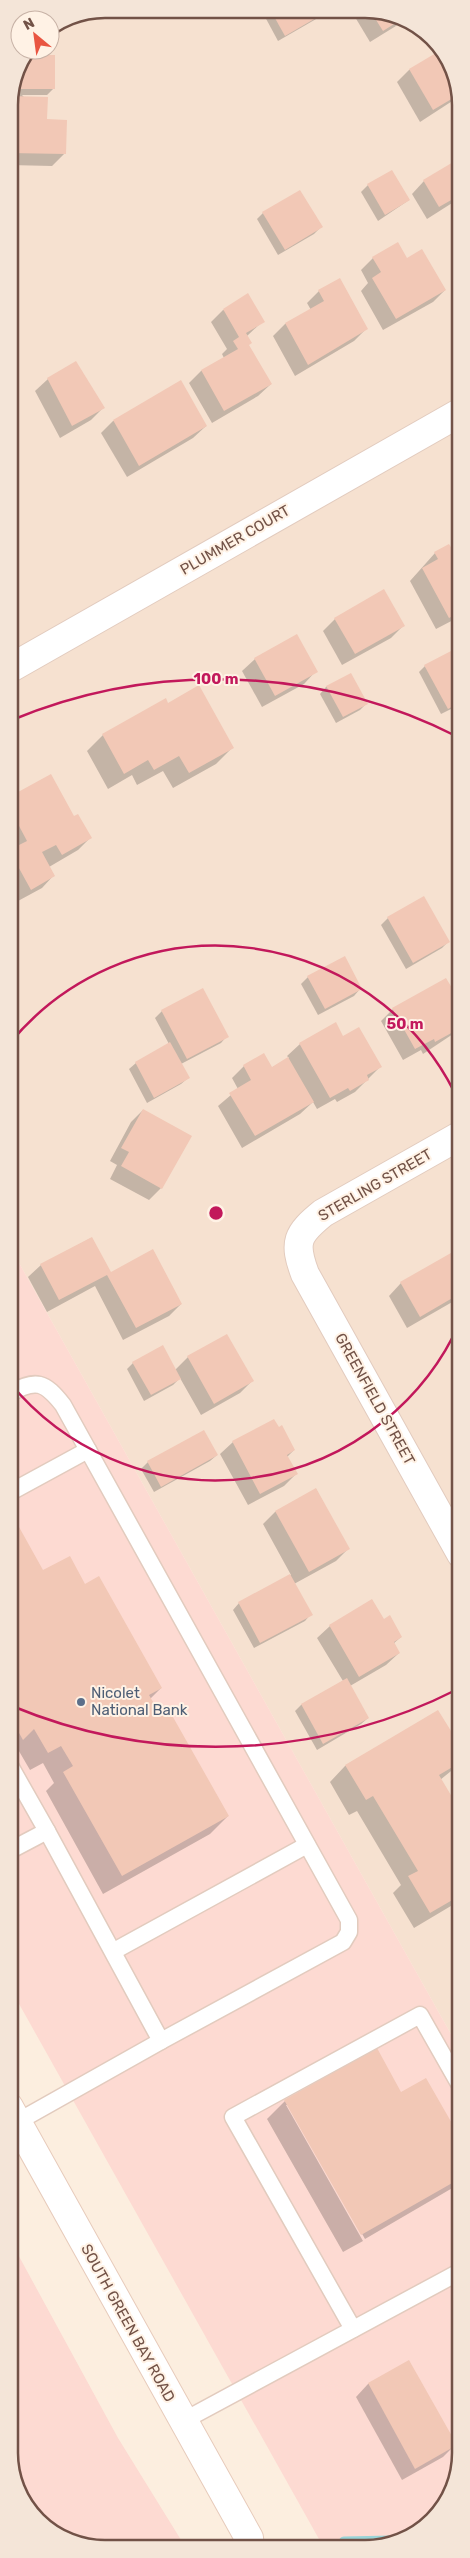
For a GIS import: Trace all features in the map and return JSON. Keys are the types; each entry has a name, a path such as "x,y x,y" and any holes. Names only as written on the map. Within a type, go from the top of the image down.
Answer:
{"street":[{"name":"PLUMMER COURT","path":"18,664 452,417"},
{"name":"STERLING STREET","path":"297,1242 306,1227 323,1213 452,1140"},
{"name":"GREENFIELD STREET","path":"297,1242 298,1256 305,1274 452,1538"},
{"name":"SOUTH GREEN BAY ROAD","path":"18,2123 251,2540"}],"lane":[{"path":"18,1389 40,1383 49,1387 63,1405 349,1920 349,1932 343,1942 161,2041 18,2112"},
{"path":"18,1488 88,1450"},
{"path":"18,1780 114,1951 161,2041"},
{"path":"18,1846 46,1830"},
{"path":"114,1951 307,1845"},
{"path":"353,2329 233,2116 420,2015 452,2071"},
{"path":"183,2421 452,2276"}],"shaded area":[{"path":"93,18 366,18 393,22 418,35 438,56 450,82 452,93 452,2036 18,1261 18,99 20,82 30,60 60,60 60,30 77,22"},
{"path":"18,1261 452,2036 451,2470 446,2487 438,2502 418,2523 404,2532 377,2540 320,2540 18,2002"},
{"path":"18,2255 118,2438 181,2540 88,2539 61,2529 47,2519 32,2502 24,2487 18,2465"}],"building":[{"path":"275,18 316,18 285,36"},
{"path":"375,19 396,23 383,31"},
{"path":"436,53 450,82 452,99 433,110 409,69"},
{"path":"30,60 55,60 55,89 21,89 21,79"},
{"path":"18,96 48,97 47,119 67,120 66,154 18,153"},
{"path":"452,163 452,200 439,207 423,180"},
{"path":"392,170 410,200 385,215 367,184"},
{"path":"300,190 323,227 285,250 262,212"},
{"path":"398,242 407,258 422,249 446,290 396,319 372,278 381,272 372,257"},
{"path":"340,278 368,329 308,365 285,323 324,301 318,290"},
{"path":"248,293 265,322 246,333 252,343 249,345 272,384 224,411 201,370 238,349 233,341 239,337 223,309"},
{"path":"76,361 105,408 72,426 47,378"},
{"path":"181,380 207,426 139,466 113,420"},
{"path":"449,544 452,549 452,616 449,618 422,568 438,559 434,552"},
{"path":"384,589 405,626 355,654 334,618"},
{"path":"297,634 318,672 275,696 254,658"},
{"path":"452,651 452,707 448,709 424,665"},
{"path":"351,673 368,704 343,717 326,686"},
{"path":"199,685 234,748 189,773 179,756 154,770 148,760 124,774 102,734 166,698 168,703"},
{"path":"51,774 74,816 78,814 92,838 62,855 56,845 42,852 55,876 31,890 18,866 18,846 27,841 18,824 18,792"},
{"path":"424,896 450,942 413,963 387,917"},
{"path":"345,956 362,989 325,1009 307,976"},
{"path":"446,978 452,988 452,1033 435,1042 434,1039 415,1049 392,1008"},
{"path":"203,988 229,1037 187,1059 161,1010"},
{"path":"336,1022 343,1036 359,1027 382,1067 367,1075 369,1080 350,1091 348,1088 330,1098 299,1043"},
{"path":"170,1042 190,1078 154,1098 135,1062"},
{"path":"264,1053 272,1067 288,1057 314,1102 255,1136 229,1093 251,1080 243,1065"},
{"path":"143,1109 192,1136 162,1189 121,1166 129,1152 121,1148"},
{"path":"92,1237 111,1272 153,1249 182,1304 136,1328 107,1275 59,1300 40,1264"},
{"path":"452,1252 452,1298 420,1317 400,1282"},
{"path":"227,1334 254,1381 214,1404 187,1356"},
{"path":"163,1345 181,1379 151,1395 132,1362"},
{"path":"274,1419 279,1427 282,1425 295,1450 287,1455 298,1474 260,1494 232,1441"},
{"path":"204,1430 218,1455 161,1487 147,1461"},
{"path":"316,1488 350,1549 309,1572 275,1511"},
{"name":"Nicolet National Bank","path":"18,1525 43,1570 70,1556 85,1584 99,1576 162,1688 149,1695 160,1714 169,1710 229,1816 122,1876 63,1772 73,1766 61,1746 48,1753 34,1729 23,1740 18,1731"},
{"path":"290,1574 313,1615 260,1643 238,1602"},
{"path":"372,1599 384,1619 390,1615 402,1637 394,1642 400,1653 359,1677 329,1625"},
{"path":"347,1678 369,1718 323,1744 301,1704"},
{"path":"438,1710 452,1733 452,1767 439,1775 452,1797 452,1900 430,1913 408,1876 418,1871 373,1796 366,1800 345,1765"},
{"path":"377,2048 401,2092 426,2078 452,2123 452,2183 361,2235 284,2100"},
{"path":"409,2360 452,2436 452,2448 415,2469 368,2383"}],"place":[{"name":"Nicolet National Bank","path":"81,1702"}]}
